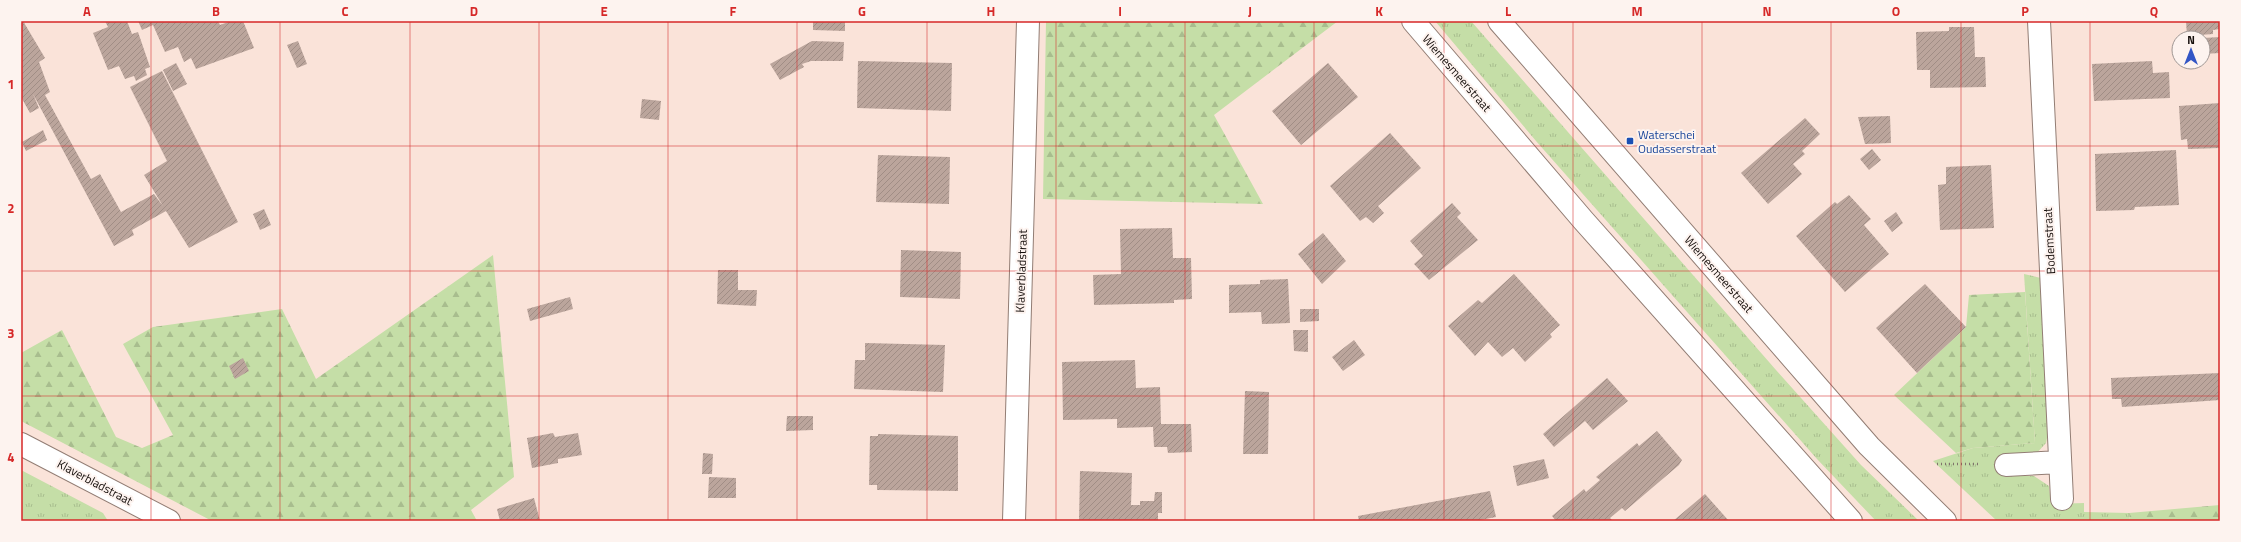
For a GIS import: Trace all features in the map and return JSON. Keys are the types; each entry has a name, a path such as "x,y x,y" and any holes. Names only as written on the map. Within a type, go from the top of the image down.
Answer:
{"main road":[{"name":"Klaverbladstraat","path":"1014,521 1028,21"},
{"name":"Wiemesmeerstraat","path":"1412,21 1583,220 1830,499 1852,521"},
{"name":"Wiemesmeerstraat","path":"1499,21 1869,446 1945,521"},
{"name":"Bodemstraat","path":"2039,21 2062,499"},
{"name":"Klaverbladstraat","path":"21,444 169,521"},
{"path":"1996,465 2060,462"}],"path":[{"path":"1937,464 1996,465"}],"green space":[{"path":"1046,21 1338,21 1214,115 1263,204 1043,199"},
{"path":"1435,21 1471,21 1861,465 1919,521 1876,521 1817,459 1536,141"},
{"path":"493,255 514,477 471,510 477,521 212,521 21,421 21,353 62,330 116,437 142,448 173,435 123,344 153,327 282,309 316,379"},
{"path":"2024,274 2041,278 2048,433 2046,443 2035,455 2001,458 2001,475 2034,476 2049,486 2051,504 2084,503 2084,512 2129,513 2130,521 1997,521 1933,461 1973,448 2035,443"},
{"path":"2025,292 2035,443 1973,448 1956,453 1894,395 1966,327 1969,295"},
{"path":"21,470 103,513 108,521 21,521"},
{"path":"2220,505 2220,521 2130,521 2129,513"}],"building":[{"path":"21,21 23,21 45,58 39,62 50,92 45,95 91,179 100,174 121,212 154,194 163,206 144,175 167,161 130,87 162,71 238,222 189,248 166,211 132,230 134,235 114,246 33,94 39,108 30,113 21,97"},
{"path":"105,21 127,21 132,34 138,32 150,67 145,69 147,75 136,81 134,76 125,79 119,66 108,70 93,33 108,27"},
{"path":"138,21 218,21 220,25 231,21 243,21 254,48 196,69 191,58 184,62 178,47 165,52 153,25 142,30"},
{"path":"813,21 845,21 845,31 813,30"},
{"path":"2186,21 2220,21 2220,29 2213,30 2213,34 2211,34 2211,30 2187,30"},
{"path":"1949,27 1974,27 1975,57 1985,57 1986,87 1930,88 1930,70 1917,70 1916,32 1949,31"},
{"path":"2220,37 2220,53 2211,54 2211,38"},
{"path":"298,41 307,64 297,68 287,45"},
{"path":"812,41 844,42 843,61 811,61 802,64 804,67 780,80 770,64"},
{"path":"858,61 952,63 951,111 857,108"},
{"path":"2152,61 2153,73 2169,72 2170,98 2094,101 2092,64"},
{"path":"176,63 187,84 173,91 163,70"},
{"path":"1328,63 1358,97 1301,145 1272,111"},
{"path":"642,99 661,101 659,120 640,118"},
{"path":"2220,103 2220,148 2188,149 2187,139 2181,140 2179,106"},
{"path":"1890,116 1891,143 1865,144 1858,117"},
{"path":"1805,118 1820,134 1802,151 1805,154 1793,164 1802,174 1768,204 1741,173"},
{"path":"43,130 47,140 26,151 22,142"},
{"path":"1390,133 1421,168 1378,206 1384,213 1373,223 1366,217 1360,221 1330,186"},
{"path":"1872,149 1881,160 1869,170 1860,159"},
{"path":"2176,150 2179,205 2135,207 2134,210 2096,211 2095,154"},
{"path":"878,155 950,157 949,204 876,202"},
{"path":"1991,165 1994,228 1940,230 1938,185 1946,184 1946,167"},
{"path":"1849,195 1871,219 1864,225 1889,254 1845,292 1796,236 1835,202 1837,204"},
{"path":"1452,203 1461,213 1457,217 1478,240 1429,280 1414,264 1423,256 1410,241"},
{"path":"264,209 271,225 260,230 253,214"},
{"path":"1896,212 1903,223 1892,232 1884,221"},
{"path":"1172,228 1173,258 1191,258 1192,299 1174,300 1174,303 1094,305 1093,275 1121,274 1120,229"},
{"path":"1323,233 1346,261 1322,284 1298,254"},
{"path":"901,250 961,252 960,299 900,297"},
{"path":"718,270 738,270 738,290 757,290 756,306 717,304"},
{"path":"1514,274 1560,325 1550,334 1552,337 1525,362 1513,348 1502,357 1488,342 1475,356 1448,326 1478,300 1482,303"},
{"path":"1288,279 1290,323 1262,324 1261,312 1229,313 1229,285 1260,284 1260,280"},
{"path":"1925,284 1966,327 1917,373 1876,328"},
{"path":"570,297 573,309 530,321 527,309"},
{"path":"1300,309 1319,309 1319,321 1300,322"},
{"path":"1293,330 1308,330 1308,352 1294,351"},
{"path":"1354,340 1365,355 1343,371 1332,357"},
{"path":"865,343 945,345 943,392 854,389 855,360 865,360"},
{"path":"243,358 249,371 235,379 229,366"},
{"path":"1135,360 1136,388 1160,387 1161,424 1191,424 1192,452 1168,453 1167,447 1154,447 1153,427 1117,428 1117,419 1063,420 1062,362"},
{"path":"2220,373 2220,400 2122,407 2121,399 2112,399 2111,378"},
{"path":"1607,378 1628,401 1593,430 1585,421 1554,447 1543,434"},
{"path":"1245,391 1269,392 1268,454 1243,454"},
{"path":"787,416 813,416 813,430 786,431"},
{"path":"1657,431 1682,460 1679,465 1625,511 1622,508 1610,518 1612,520 1610,521 1556,521 1552,516 1584,489 1586,492 1600,480 1596,477 1637,443 1639,446"},
{"path":"553,433 555,437 578,433 582,455 558,459 558,463 532,468 527,438"},
{"path":"878,434 958,436 958,491 877,490 877,485 869,485 870,436 878,436"},
{"path":"703,453 713,454 712,474 702,474"},
{"path":"1544,459 1549,478 1517,486 1513,466"},
{"path":"1080,471 1132,473 1131,505 1140,505 1140,501 1154,501 1155,492 1162,492 1162,513 1158,513 1158,521 1079,521"},
{"path":"709,477 736,478 736,498 708,498"},
{"path":"1490,491 1496,517 1475,521 1359,521 1358,516"},
{"path":"1705,494 1729,521 1673,521"},
{"path":"534,498 540,521 500,521 497,509"}],"place":[{"name":"Waterschei Oudasserstraat","path":"1630,141"}]}
